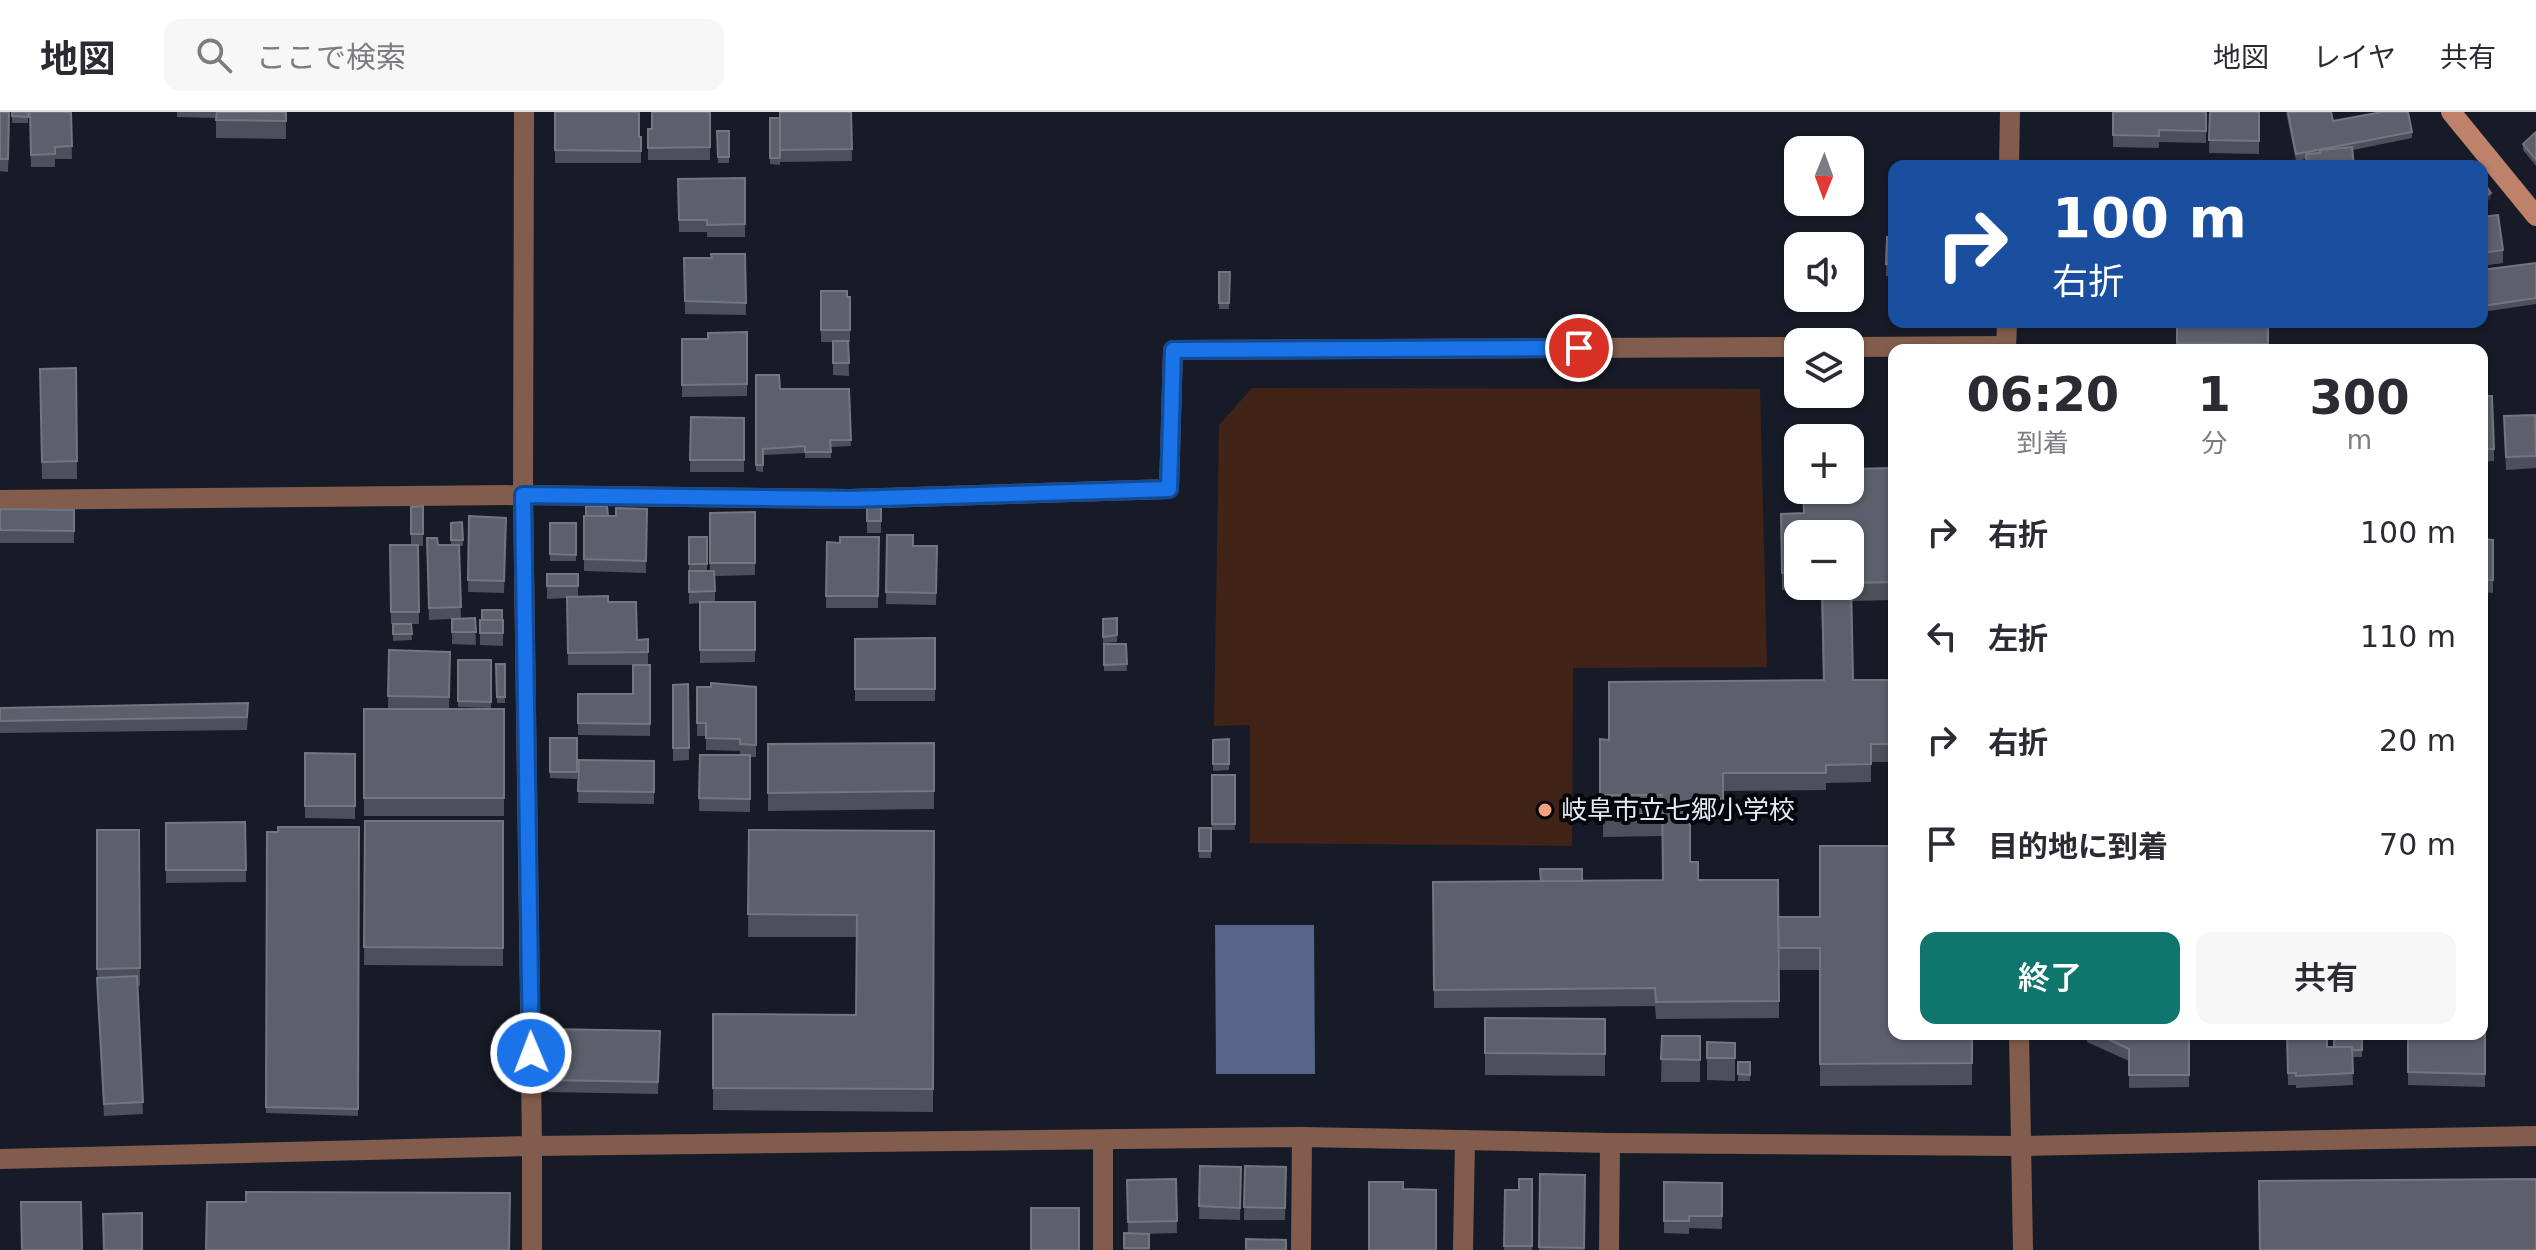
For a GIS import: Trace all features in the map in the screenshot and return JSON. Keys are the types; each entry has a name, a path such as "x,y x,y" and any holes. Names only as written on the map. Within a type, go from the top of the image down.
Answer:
{"main road":[{"path":"2451,112 2536,216"}],"street":[{"path":"524,112 523,495 532,1250"},
{"path":"2009,160 2010,112"},
{"path":"0,500 523,495 850,499 1169,489 1173,350 1784,347"},
{"path":"1864,347 1888,347"},
{"path":"2019,1040 2023,1250"},
{"path":"0,1159 532,1146 1302,1137 2021,1146 2536,1136"},
{"path":"1301,1250 1302,1137"},
{"path":"1103,1140 1103,1250"},
{"path":"1463,1250 1465,1140"},
{"path":"1609,1250 1610,1143"}],"shaded area":[{"path":"1252,388 1760,389 1767,667 1573,668 1572,846 1250,843 1250,725 1214,726 1219,425"}],"water":[{"path":"1215,925 1314,925 1315,1074 1216,1074"}],"building":[{"path":"0,112 9,112 8,159 0,159"},
{"path":"12,112 28,112 28,117 12,116"},
{"path":"30,112 71,112 72,146 55,147 55,154 31,155"},
{"path":"217,112 286,112 286,121 216,120"},
{"path":"555,112 639,112 641,151 555,150"},
{"path":"652,112 710,112 710,147 648,148"},
{"path":"780,112 851,112 852,149 780,150"},
{"path":"2113,112 2206,112 2206,131 2159,130 2159,136 2113,135"},
{"path":"2210,112 2259,112 2259,141 2209,140"},
{"path":"2288,112 2331,112 2333,121 2382,112 2408,112 2412,132 2296,154"},
{"path":"770,118 780,118 780,158 770,158"},
{"path":"717,131 729,131 729,157 718,157"},
{"path":"2536,132 2536,160 2523,144"},
{"path":"2352,147 2353,160 2306,160 2306,154 2320,153 2320,150"},
{"path":"745,178 745,224 707,225 707,220 679,220 678,179"},
{"path":"2498,215 2503,250 2488,252 2488,216"},
{"path":"1887,237 1888,237 1888,264"},
{"path":"711,254 745,254 746,303 685,301 684,258 712,258"},
{"path":"2536,263 2536,298 2488,305 2488,269"},
{"path":"1219,272 1230,272 1229,303 1219,303"},
{"path":"821,291 847,291 847,297 850,297 850,330 821,330"},
{"path":"2177,328 2268,328 2268,344 2177,343"},
{"path":"747,332 747,384 682,385 682,339 708,339 708,333"},
{"path":"833,341 848,341 849,363 833,363"},
{"path":"76,368 77,461 42,462 40,369"},
{"path":"756,375 779,375 780,389 849,389 851,440 830,440 831,452 805,452 805,446 763,449 763,465 756,465"},
{"path":"2488,396 2492,396 2494,449 2488,449"},
{"path":"2535,415 2536,456 2506,457 2504,416"},
{"path":"691,417 744,418 744,460 690,460"},
{"path":"1888,468 1888,582 1864,583 1864,520 1784,520 1782,573 1781,514 1804,513 1804,504 1864,504 1864,469"},
{"path":"867,497 881,498 881,521 867,521"},
{"path":"423,506 423,534 411,534 411,507"},
{"path":"586,506 607,506 608,516 586,516"},
{"path":"616,508 647,509 646,561 584,559 584,516 616,516"},
{"path":"0,509 74,510 74,531 0,530"},
{"path":"755,512 755,563 710,563 710,513"},
{"path":"469,516 506,518 504,581 468,580"},
{"path":"462,522 463,540 451,540 451,523"},
{"path":"550,523 576,523 576,555 550,554"},
{"path":"887,535 913,535 913,546 937,546 936,593 886,592"},
{"path":"689,537 707,537 707,564 689,564"},
{"path":"840,537 879,537 878,596 826,596 827,542 840,543"},
{"path":"427,538 437,538 438,545 459,545 461,607 429,608"},
{"path":"2488,540 2493,540 2493,580 2488,580"},
{"path":"390,545 418,545 419,612 391,612"},
{"path":"689,571 714,571 715,591 689,592"},
{"path":"547,574 578,574 578,586 547,586"},
{"path":"608,596 608,602 636,602 637,640 648,639 648,652 568,653 567,597"},
{"path":"1822,600 1851,600 1853,680 1888,680 1888,744 1871,744 1871,764 1826,765 1826,773 1723,773 1723,799 1690,799 1690,862 1698,862 1698,880 1778,880 1779,1001 1656,1002 1655,988 1434,990 1433,882 1663,880 1662,795 1603,795 1600,799 1600,739 1609,740 1609,682 1824,680"},
{"path":"700,602 755,602 755,650 700,650"},
{"path":"482,610 502,610 502,620 482,620"},
{"path":"475,618 476,632 452,632 452,619"},
{"path":"1117,618 1117,635 1103,637 1103,619"},
{"path":"480,620 503,620 503,633 480,633"},
{"path":"393,624 411,624 412,634 393,634"},
{"path":"935,638 935,689 855,689 855,639"},
{"path":"1104,644 1126,644 1127,664 1104,665"},
{"path":"389,650 450,652 449,697 388,696"},
{"path":"458,660 491,660 491,702 458,701"},
{"path":"496,664 505,664 505,697 497,697"},
{"path":"633,665 650,665 650,724 578,723 578,694 633,694"},
{"path":"711,683 756,687 756,745 740,744 740,739 706,738 706,723 697,723 697,687 711,687"},
{"path":"688,684 689,748 673,748 673,685"},
{"path":"248,703 247,717 0,721 0,708"},
{"path":"364,709 504,709 504,798 364,798"},
{"path":"550,738 577,738 577,772 550,772"},
{"path":"1229,739 1229,764 1213,764 1213,740"},
{"path":"934,743 934,791 768,793 768,744"},
{"path":"305,753 355,754 355,806 305,806"},
{"path":"700,755 750,755 750,799 699,798"},
{"path":"579,760 654,761 654,792 578,791"},
{"path":"1212,775 1235,775 1235,824 1212,824"},
{"path":"1603,795 1662,795 1662,814 1603,814"},
{"path":"365,821 503,821 503,948 364,947"},
{"path":"245,822 246,870 166,870 166,823"},
{"path":"278,827 359,827 358,1109 266,1107 267,832 278,832"},
{"path":"1199,828 1211,828 1211,851 1199,851"},
{"path":"97,830 139,830 140,968 97,969"},
{"path":"749,830 934,831 933,1089 713,1088 713,1014 856,1015 857,915 748,914"},
{"path":"1820,846 1888,846 1888,1040 1972,1040 1972,1063 1820,1064 1820,948 1779,948 1778,917 1820,917"},
{"path":"1540,869 1582,869 1582,881 1541,881"},
{"path":"137,976 143,1102 104,1104 97,978"},
{"path":"1485,1018 1605,1019 1605,1054 1485,1053"},
{"path":"549,1029 660,1031 658,1082 548,1080"},
{"path":"1662,1036 1700,1036 1700,1060 1661,1059"},
{"path":"2110,1040 2189,1040 2189,1075 2129,1075 2129,1049"},
{"path":"2287,1040 2327,1040 2327,1047 2352,1047 2353,1073 2296,1076 2296,1073 2288,1073"},
{"path":"2334,1040 2362,1040 2362,1050 2334,1047"},
{"path":"2408,1040 2485,1040 2485,1074 2408,1072"},
{"path":"1707,1042 1735,1043 1735,1058 1707,1058"},
{"path":"1738,1062 1750,1062 1750,1075 1738,1074"},
{"path":"1200,1166 1241,1167 1240,1208 1199,1206"},
{"path":"1245,1166 1286,1167 1285,1208 1244,1207"},
{"path":"1540,1174 1585,1175 1584,1248 1539,1247"},
{"path":"1176,1179 1177,1221 1128,1222 1127,1180"},
{"path":"1519,1179 1532,1179 1532,1246 1504,1246 1505,1190 1519,1190"},
{"path":"2536,1179 2536,1250 2260,1250 2259,1181"},
{"path":"1369,1182 1403,1182 1403,1189 1436,1190 1436,1250 1369,1250"},
{"path":"1664,1182 1722,1183 1722,1216 1689,1216 1689,1221 1664,1221"},
{"path":"246,1192 510,1193 509,1250 206,1250 207,1202 246,1202"},
{"path":"21,1202 81,1202 82,1250 22,1250"},
{"path":"1031,1208 1079,1208 1079,1250 1031,1250"},
{"path":"142,1213 142,1250 104,1250 103,1214"},
{"path":"1124,1233 1149,1234 1149,1248 1124,1248"},
{"path":"1246,1239 1286,1240 1286,1250 1246,1250"}],"place":[{"name":"岐阜市立七郷小学校","path":"1545,810"}],"route":[{"path":"531,1053 523,495 850,499 1169,489 1173,350 1579,348"}]}
